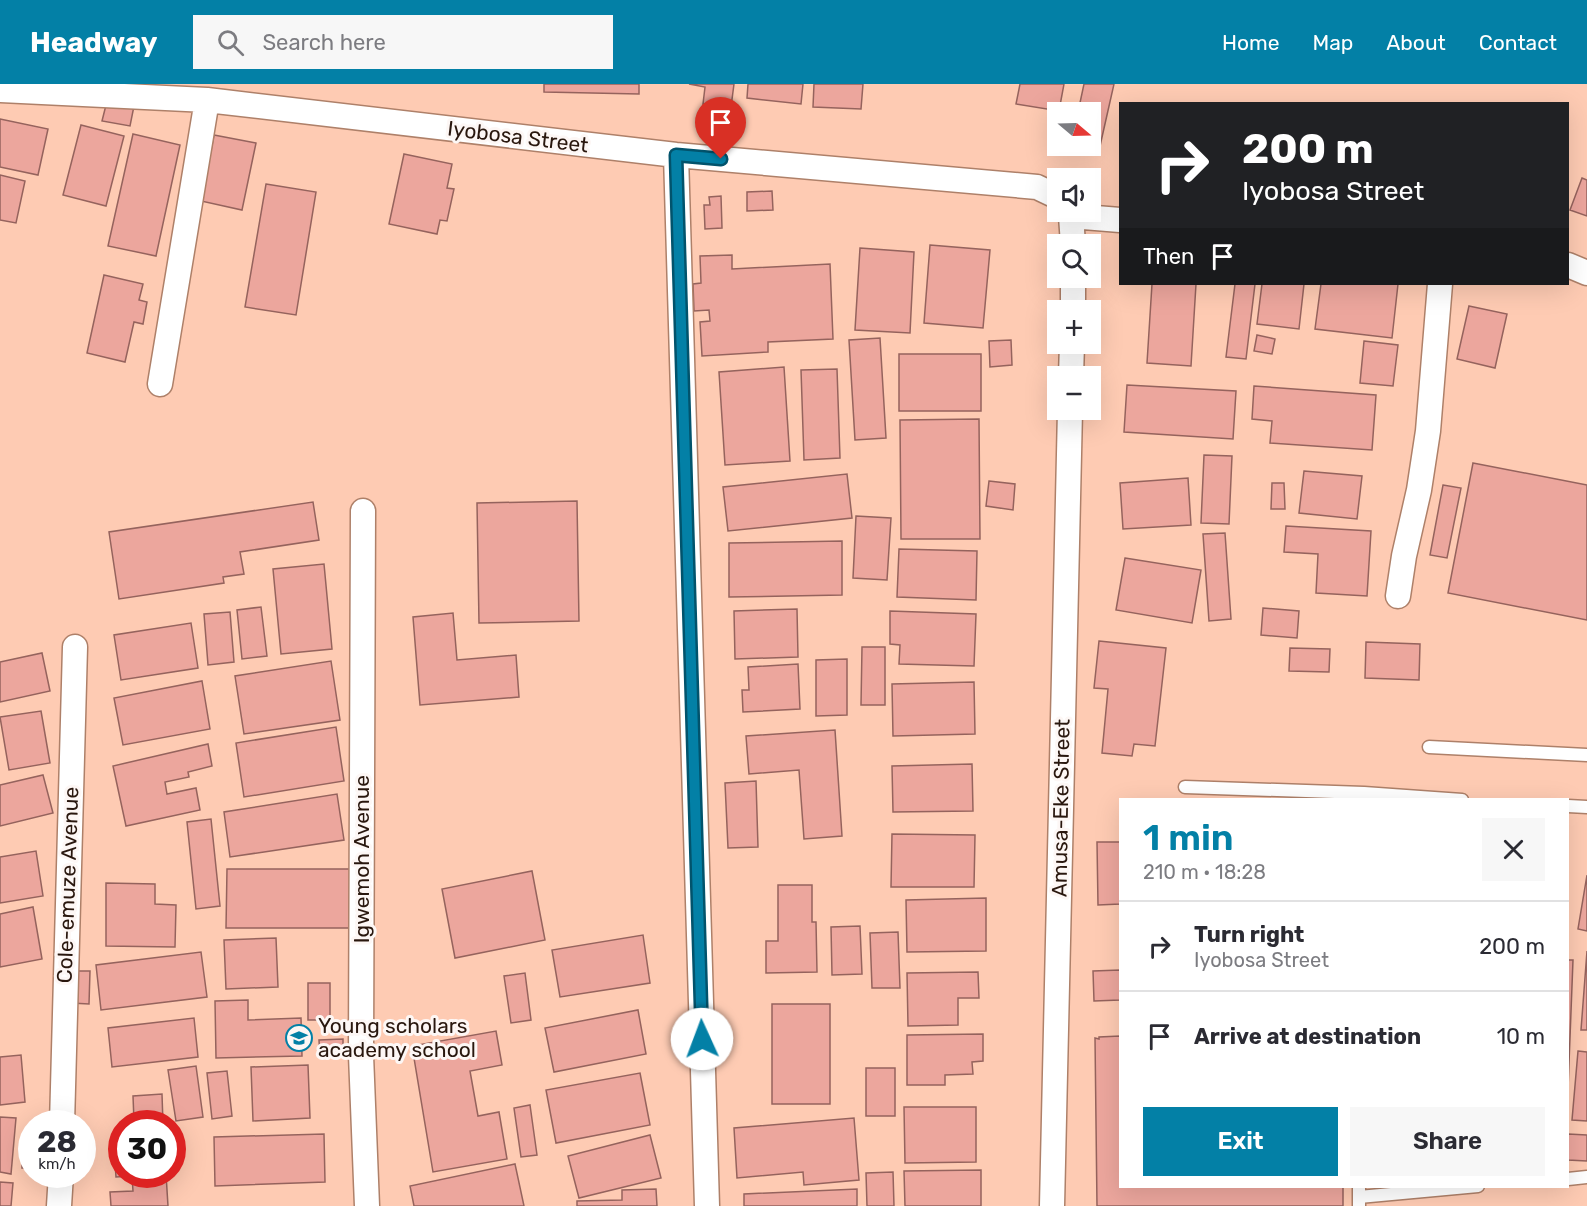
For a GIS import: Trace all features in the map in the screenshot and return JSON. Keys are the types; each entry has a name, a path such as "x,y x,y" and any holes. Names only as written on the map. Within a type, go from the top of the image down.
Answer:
{"street":[{"name":"Iyobosa Street","path":"0,90 207,99 1047,202"},
{"path":"160,384 207,99"},
{"path":"676,155 707,1206"},
{"name":"Iyobosa Street","path":"1101,215 1119,220"},
{"path":"1569,265 1587,273"},
{"path":"1398,596 1428,431 1440,285"},
{"name":"Amusa-Eke Street","path":"1052,1206 1070,420"},
{"name":"Igwemoh Avenue","path":"363,511 362,1055 367,1206"},
{"name":"Cole-emuze Avenue","path":"62,1110 75,647"},
{"path":"59,1206 60,1188"}],"lane":[{"path":"1429,747 1587,755"},
{"path":"1185,788 1413,798"},
{"path":"1569,806 1587,807"},
{"path":"1569,1179 1587,1177"},
{"path":"1359,1197 1457,1188"}],"building":[{"path":"544,84 639,84 639,94 544,92"},
{"path":"689,84 734,84 731,107 703,104 705,87"},
{"path":"748,84 803,84 801,104 747,98"},
{"path":"814,84 863,84 861,109 813,107"},
{"path":"1020,84 1064,84 1061,102 1047,102 1047,109 1016,104"},
{"path":"1084,84 1114,84 1101,142 1101,102 1080,102"},
{"path":"107,101 134,106 130,126 102,121"},
{"path":"0,119 48,129 38,175 0,167"},
{"path":"81,125 124,136 106,206 63,195"},
{"path":"133,134 180,145 156,256 108,246"},
{"path":"214,135 256,143 242,210 201,201"},
{"path":"404,154 452,164 447,188 454,189 447,221 440,220 437,234 389,224"},
{"path":"0,175 25,181 16,223 0,220"},
{"path":"1582,178 1587,180 1587,216 1570,210"},
{"path":"266,184 316,192 296,315 245,307"},
{"path":"772,191 773,210 747,211 747,192"},
{"path":"721,196 722,228 705,229 704,205 710,205 709,197"},
{"path":"930,245 990,250 983,328 924,323"},
{"path":"860,248 914,252 910,333 855,330"},
{"path":"732,255 732,269 830,264 833,339 768,342 768,352 702,356 700,322 710,321 709,310 694,311 693,284 701,283 700,256"},
{"path":"104,275 143,284 139,300 147,302 143,324 134,322 125,362 87,353"},
{"path":"1152,285 1196,285 1191,366 1147,363"},
{"path":"1235,285 1255,285 1246,359 1226,357"},
{"path":"1262,285 1304,285 1299,329 1257,324"},
{"path":"1321,285 1398,285 1392,338 1315,329"},
{"path":"1469,306 1507,314 1495,368 1457,359"},
{"path":"1257,335 1275,339 1272,354 1254,351"},
{"path":"880,338 886,438 855,440 849,340"},
{"path":"1011,340 1012,365 990,367 989,341"},
{"path":"1364,341 1398,345 1393,386 1360,383"},
{"path":"899,354 981,354 981,411 899,411"},
{"path":"784,367 790,461 725,465 719,372"},
{"path":"837,369 840,458 804,460 801,370"},
{"path":"1127,385 1236,391 1233,439 1124,432"},
{"path":"1254,386 1376,395 1372,450 1270,443 1272,421 1252,419"},
{"path":"979,419 980,539 901,539 900,420"},
{"path":"1204,455 1232,456 1229,524 1201,523"},
{"path":"1473,463 1587,485 1587,620 1448,593"},
{"path":"1304,471 1362,476 1357,519 1299,513"},
{"path":"847,474 852,518 728,531 723,487"},
{"path":"1188,478 1191,525 1123,529 1120,483"},
{"path":"989,481 1015,484 1013,510 986,506"},
{"path":"1272,483 1284,483 1285,509 1271,509"},
{"path":"1443,485 1461,488 1447,558 1430,555"},
{"path":"577,501 579,621 479,623 477,503"},
{"path":"313,502 319,540 240,552 244,574 223,577 224,583 119,599 109,532"},
{"path":"856,516 891,518 887,580 853,578"},
{"path":"1286,526 1371,531 1367,596 1316,593 1318,554 1284,552"},
{"path":"1225,533 1231,619 1209,621 1203,534"},
{"path":"842,541 842,595 729,597 729,543"},
{"path":"899,549 977,551 976,600 897,597"},
{"path":"1125,558 1201,570 1192,623 1116,610"},
{"path":"324,564 332,649 281,654 273,569"},
{"path":"261,607 267,656 242,659 237,610"},
{"path":"1263,608 1299,611 1297,638 1261,635"},
{"path":"797,609 798,657 735,659 734,611"},
{"path":"890,611 976,614 974,666 899,664 900,645 890,644"},
{"path":"230,612 234,662 208,665 204,614"},
{"path":"453,613 457,660 516,655 519,697 420,705 413,617"},
{"path":"191,623 198,668 121,680 114,635"},
{"path":"1099,641 1166,648 1155,746 1134,744 1132,756 1102,753 1108,689 1094,688"},
{"path":"1366,642 1420,644 1419,680 1365,678"},
{"path":"862,647 885,647 885,705 861,705"},
{"path":"1290,648 1330,649 1329,672 1289,671"},
{"path":"42,653 50,691 0,702 0,662"},
{"path":"847,659 847,715 816,716 816,660"},
{"path":"331,661 340,720 244,734 235,676"},
{"path":"798,664 800,709 743,712 742,690 749,690 748,667"},
{"path":"202,681 210,729 123,745 114,698"},
{"path":"974,682 975,734 893,736 892,684"},
{"path":"41,711 50,763 9,770 0,717"},
{"path":"336,727 344,781 244,797 236,743"},
{"path":"835,730 842,836 804,839 799,770 749,774 746,736"},
{"path":"208,744 212,766 188,772 189,777 165,782 167,794 196,788 200,810 126,826 113,766"},
{"path":"972,764 973,811 893,812 892,766"},
{"path":"43,775 53,813 0,826 0,785"},
{"path":"756,781 758,847 728,848 725,783"},
{"path":"337,794 344,840 230,857 224,812"},
{"path":"211,819 220,906 196,909 187,822"},
{"path":"892,834 975,835 974,887 891,887"},
{"path":"1097,842 1119,842 1119,904 1098,905"},
{"path":"36,851 43,896 0,903 0,857"},
{"path":"227,869 350,869 349,928 226,928"},
{"path":"532,871 545,940 455,958 442,889"},
{"path":"1587,875 1587,931 1578,929"},
{"path":"106,883 155,884 155,904 176,905 175,947 106,946"},
{"path":"778,885 812,885 812,922 816,922 817,972 766,973 766,941 778,941"},
{"path":"986,898 986,951 907,952 906,900"},
{"path":"33,907 42,959 0,967 0,914"},
{"path":"860,926 862,974 832,975 831,927"},
{"path":"898,932 900,988 872,988 870,933"},
{"path":"643,935 650,983 560,997 552,950"},
{"path":"276,938 278,987 226,989 224,940"},
{"path":"1587,951 1587,1030 1581,1030"},
{"path":"201,952 207,997 101,1010 96,965"},
{"path":"1569,960 1573,960 1569,1063"},
{"path":"1119,970 1119,1000 1094,1001 1093,971"},
{"path":"73,971 90,971 89,1004 71,1003"},
{"path":"978,972 979,998 958,998 958,1025 908,1026 907,973"},
{"path":"525,973 531,1020 511,1023 504,976"},
{"path":"308,983 330,983 330,1020 308,1020"},
{"path":"248,1000 248,1020 301,1018 302,1056 216,1058 215,1001"},
{"path":"772,1004 830,1004 830,1104 772,1104"},
{"path":"638,1010 646,1054 554,1072 545,1028"},
{"path":"194,1018 198,1057 112,1067 108,1028"},
{"path":"496,1031 502,1065 470,1071 478,1116 499,1112 507,1159 433,1172 412,1046"},
{"path":"983,1034 983,1061 972,1062 973,1074 945,1075 945,1085 907,1085 907,1035"},
{"path":"1119,1036 1119,1188 1343,1188 1343,1206 1097,1206 1095,1038 1099,1039 1099,1037"},
{"path":"343,1039 343,1056 320,1057 319,1040"},
{"path":"1578,1051 1587,1052 1587,1121 1572,1120"},
{"path":"21,1055 25,1102 0,1105 0,1057"},
{"path":"308,1065 310,1118 253,1121 251,1067"},
{"path":"196,1066 203,1117 186,1120 186,1110 174,1110 168,1070"},
{"path":"866,1068 895,1068 895,1116 866,1116"},
{"path":"227,1071 232,1116 212,1119 207,1073"},
{"path":"640,1073 650,1125 556,1143 546,1090"},
{"path":"162,1094 163,1110 134,1110 133,1096"},
{"path":"530,1105 537,1155 521,1157 514,1108"},
{"path":"904,1107 976,1107 976,1162 905,1163"},
{"path":"0,1117 16,1118 11,1174 0,1172"},
{"path":"854,1118 859,1180 804,1185 803,1172 737,1178 734,1128"},
{"path":"324,1134 325,1182 215,1186 214,1137"},
{"path":"1569,1134 1587,1135 1587,1161 1569,1160"},
{"path":"650,1135 661,1178 579,1198 568,1156"},
{"path":"515,1164 524,1206 414,1206 410,1186"},
{"path":"981,1170 981,1206 905,1206 904,1171"},
{"path":"893,1172 894,1206 867,1206 866,1173"},
{"path":"0,1182 13,1183 11,1206 0,1206"},
{"path":"133,1188 167,1188 168,1206 111,1206 110,1192 133,1191"},
{"path":"656,1189 657,1206 577,1206 577,1201 622,1200 622,1190"},
{"path":"857,1189 857,1206 744,1206 744,1194"}],"place":[{"name":"Young scholars academy school","path":"299,1038"}],"route":[{"path":"702,1039 676,155 721,159"}]}
